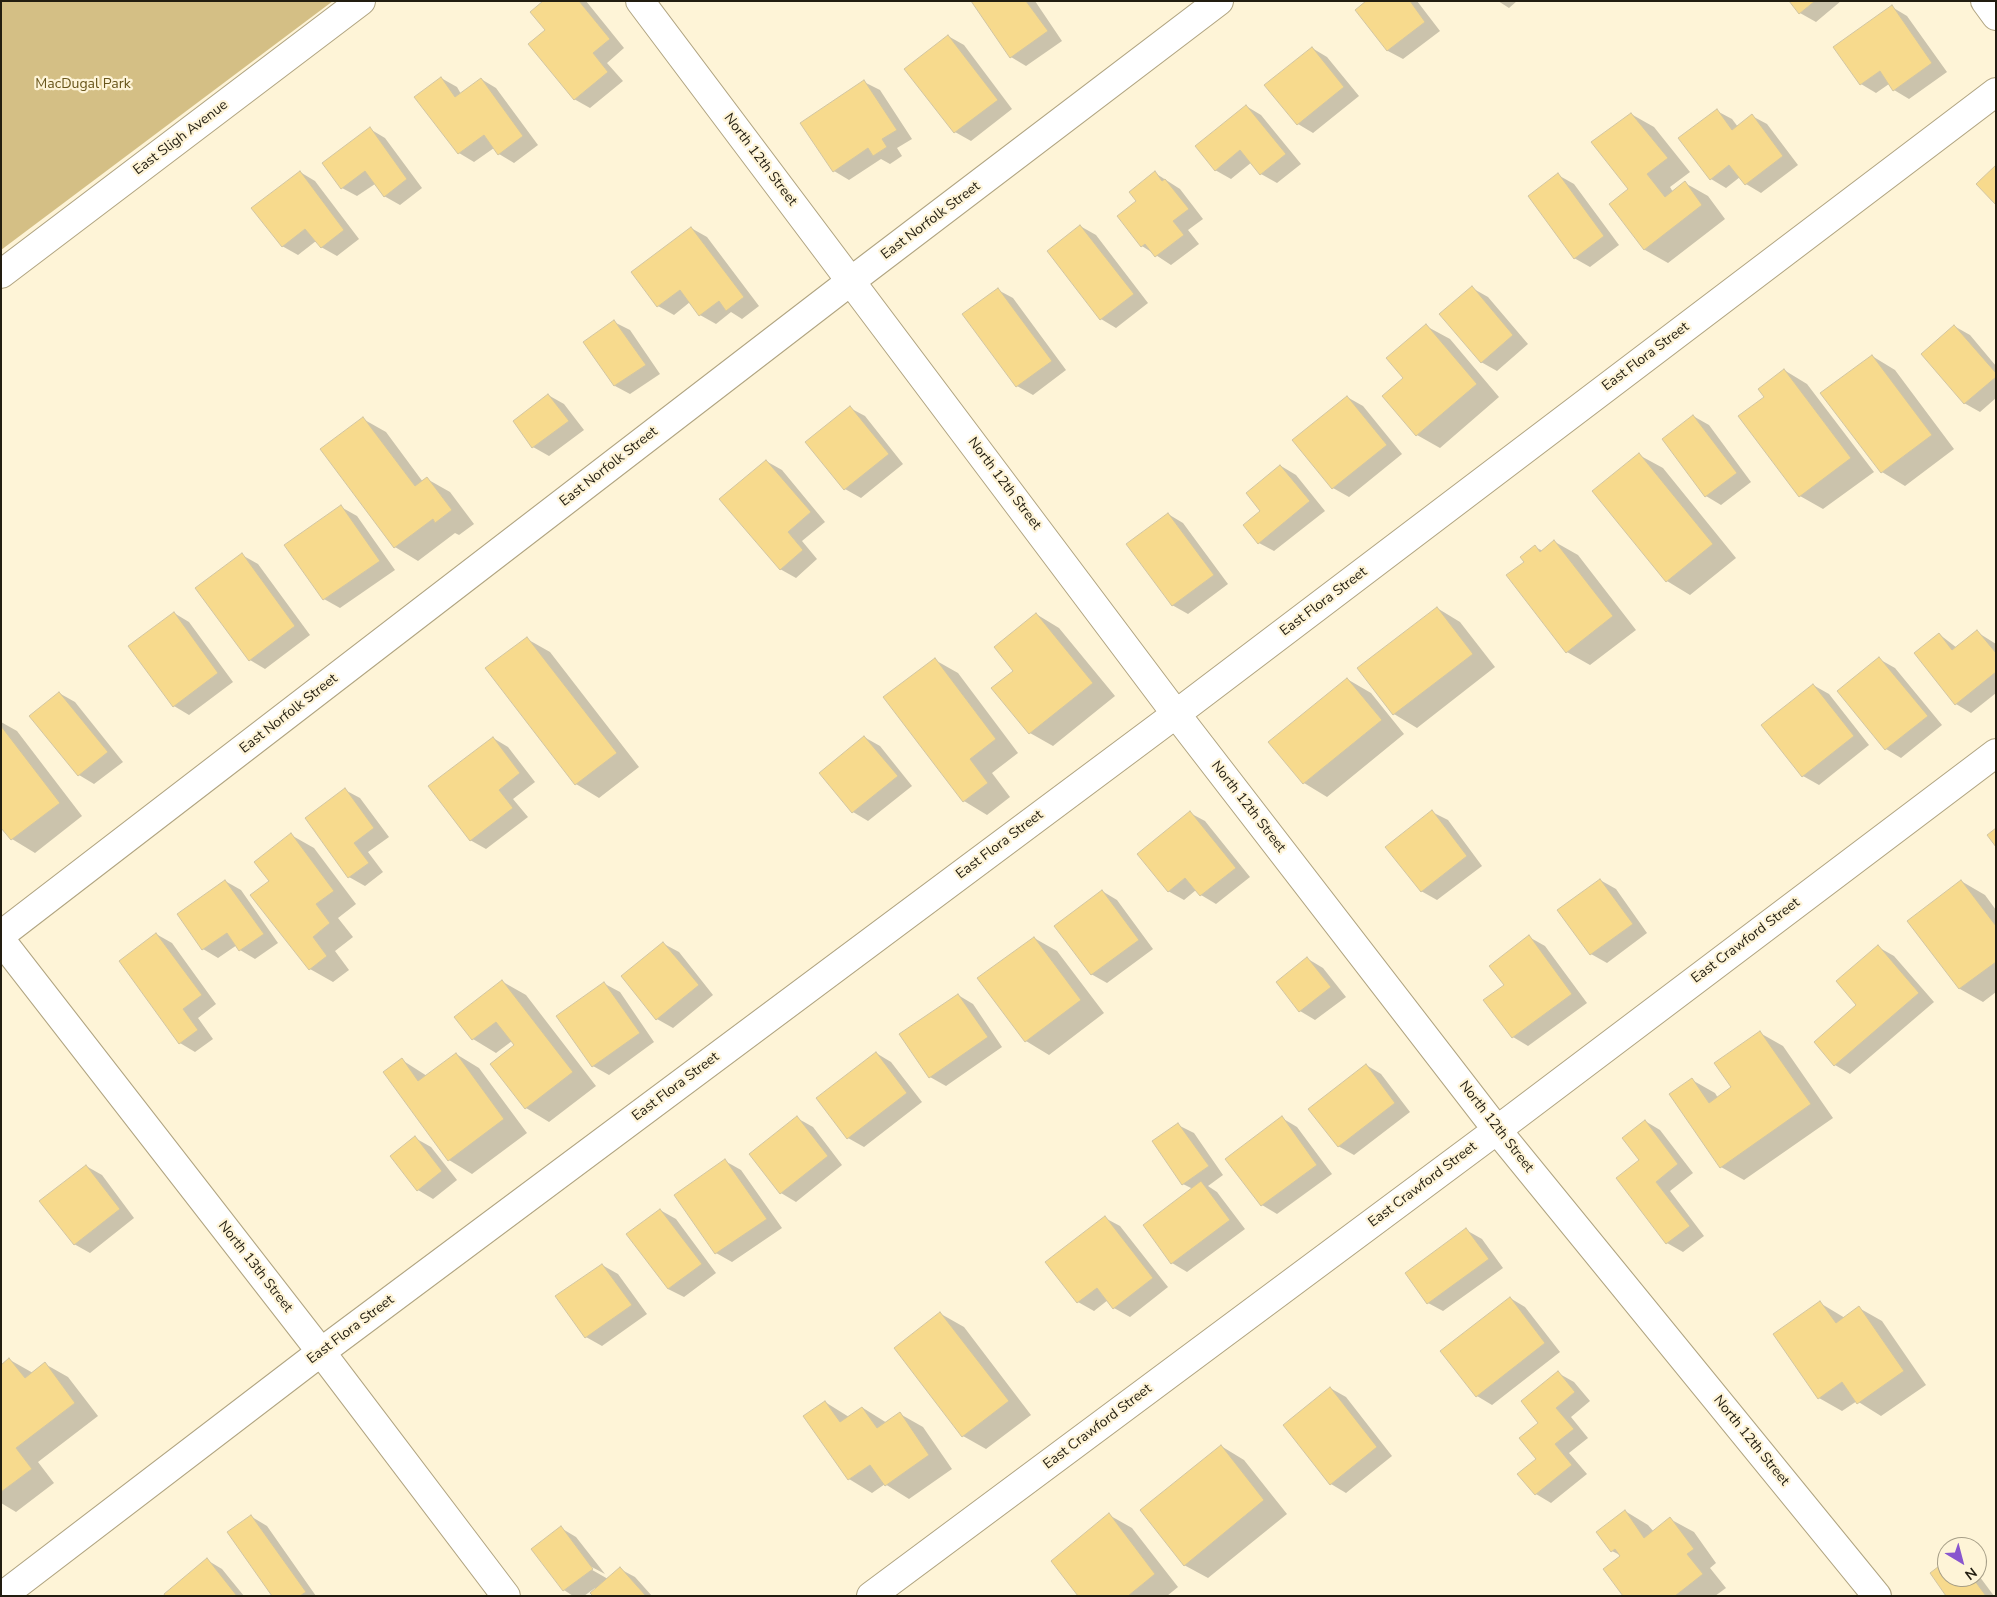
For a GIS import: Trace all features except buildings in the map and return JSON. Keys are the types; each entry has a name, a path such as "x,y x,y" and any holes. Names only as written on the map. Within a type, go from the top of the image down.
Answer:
{"street":[{"name":"East Sligh Avenue","path":"1,274 361,1"},
{"name":"North 12th Street","path":"640,1 1176,714 1497,1130 1878,1596"},
{"name":"East Norfolk Street","path":"1,935 1219,1"},
{"path":"1985,1 1996,16"},
{"name":"East Flora Street","path":"2,1596 321,1352 1176,714 1996,92"},
{"name":"East Crawford Street","path":"871,1596 1497,1130 1996,753"},
{"name":"North 13th Street","path":"1,940 321,1352 506,1596"}],"green space":[{"name":"MacDugal Park","path":"1,1 333,1 1,250"}]}
